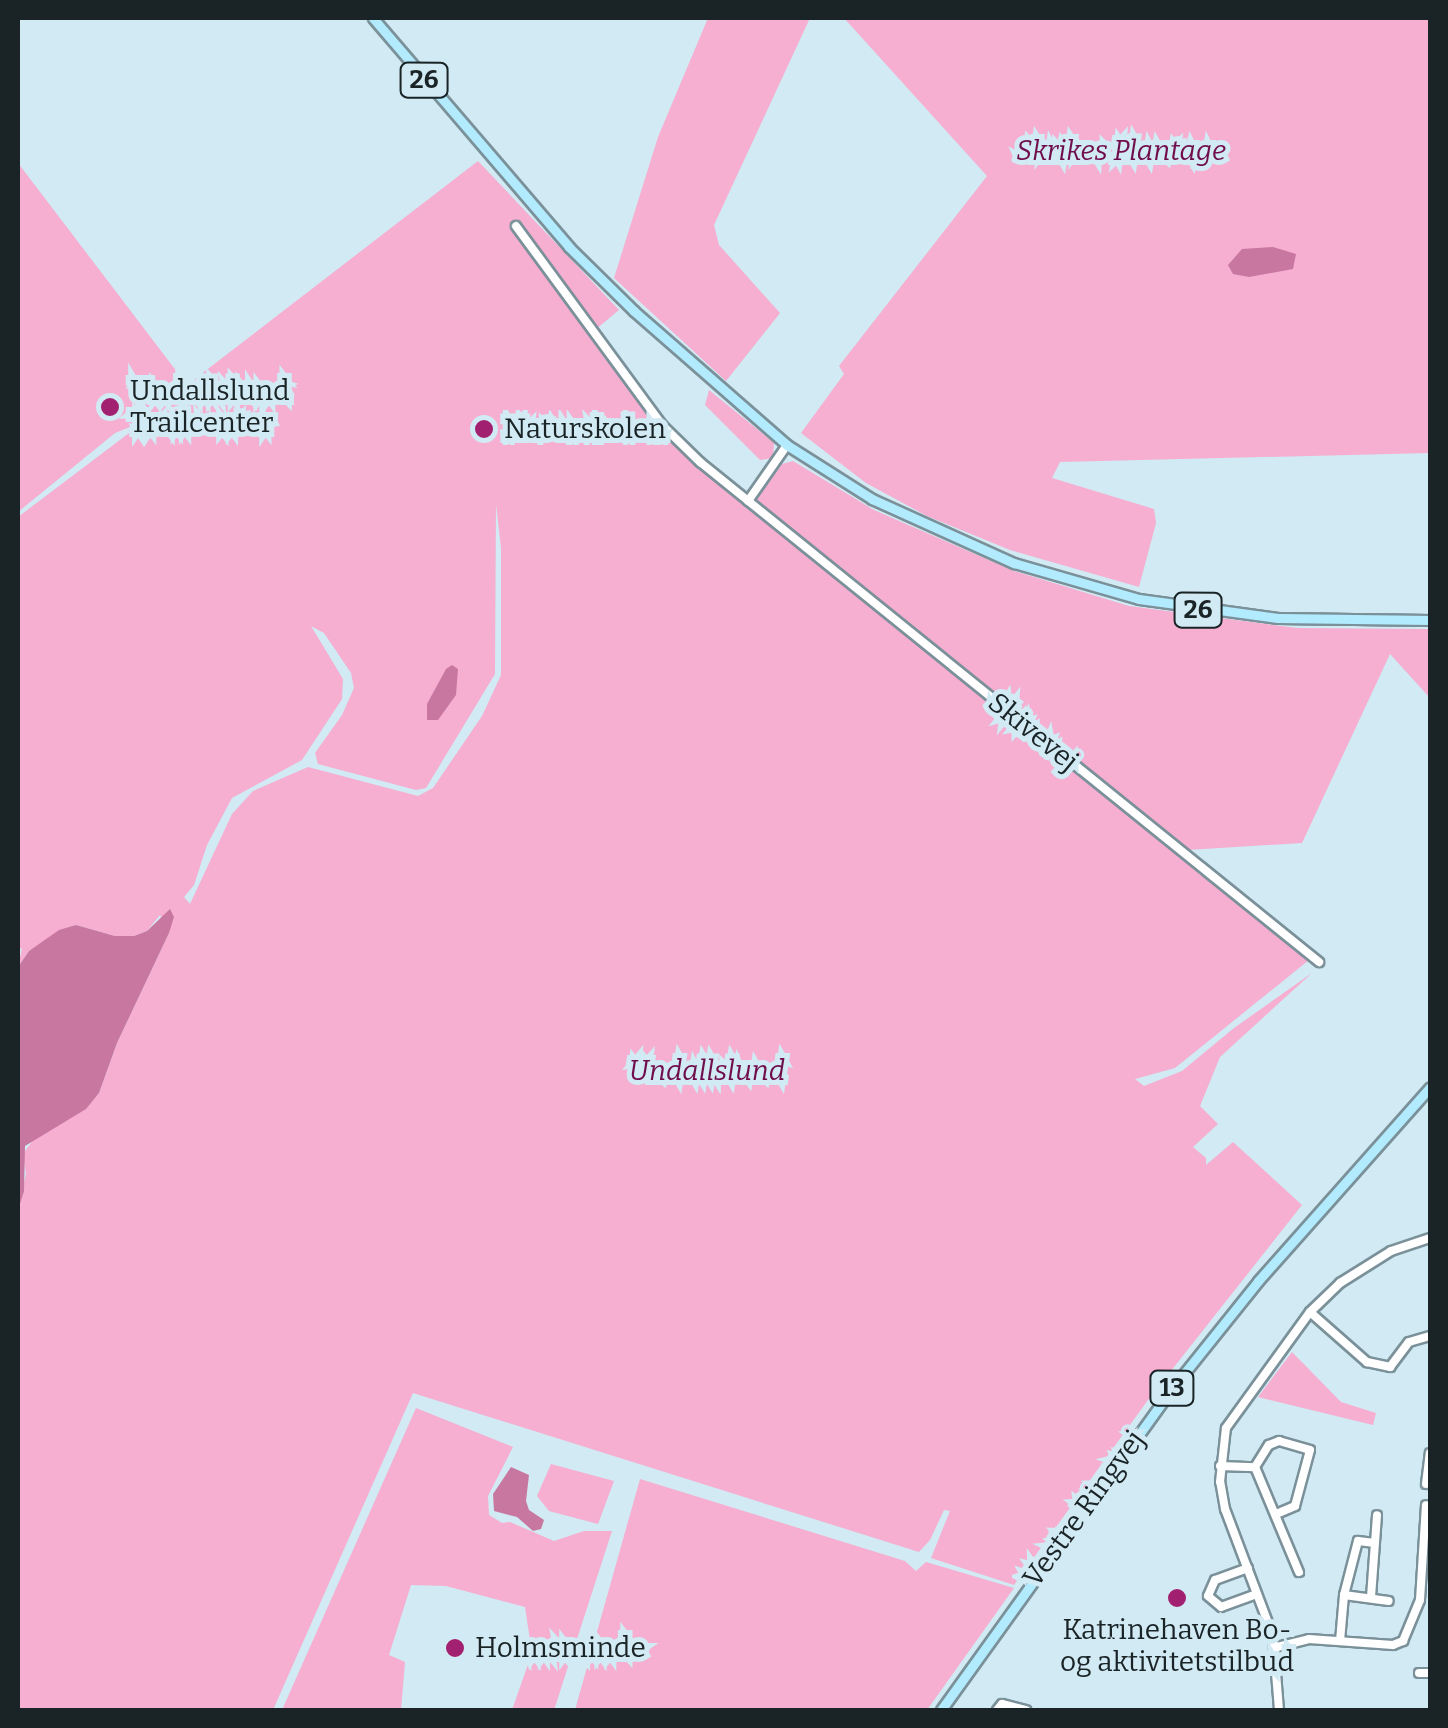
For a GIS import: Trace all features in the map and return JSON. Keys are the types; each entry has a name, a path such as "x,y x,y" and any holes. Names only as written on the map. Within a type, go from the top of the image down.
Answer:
{"main road":[{"name":"26","path":"373,18 569,247 704,376 787,444 906,517 1001,558 1083,585 1212,612 1430,620"},
{"name":"Vestre Ringvej","path":"941,1710 1170,1391 1294,1239 1430,1087"}],"street":[{"name":"Skivevej","path":"516,226 663,426 748,501 1319,962"},
{"path":"748,501 787,444"},
{"path":"1279,1710 1273,1648 1225,1509 1220,1466 1226,1428 1310,1312 1368,1263 1430,1238"},
{"path":"1310,1312 1366,1362 1390,1367 1409,1342 1430,1336"},
{"path":"1255,1468 1269,1445 1279,1441 1310,1450 1295,1506 1276,1514"},
{"path":"1426,1484 1430,1453"},
{"path":"1220,1466 1255,1468"},
{"path":"1255,1468 1299,1572"},
{"path":"1273,1648 1310,1640 1393,1644 1408,1635 1420,1600 1426,1505"},
{"path":"1371,1597 1376,1515"},
{"path":"1340,1641 1344,1596 1358,1541 1375,1543"},
{"path":"1248,1568 1215,1580 1208,1596 1221,1607 1257,1594"},
{"path":"1344,1596 1389,1602"},
{"path":"1419,1673 1430,1673"},
{"path":"997,1710 1002,1704 1026,1710"}],"green space":[{"path":"708,18 810,18 714,225 719,245 780,313 726,381 614,278 658,137"},
{"name":"Skrikes Plantage","path":"844,18 1430,18 1430,453 1060,462 1052,478 1154,509 1156,523 1139,587 1010,550 927,516 866,483 801,433 844,374 839,366 987,176"},
{"name":"Undallslund","path":"478,161 619,310 589,335 659,429 699,468 1309,960 1175,1068 1135,1079 1144,1086 1182,1071 1234,1028 1312,973 1220,1057 1200,1106 1218,1124 1193,1147 1206,1158 1206,1165 1233,1142 1302,1205 1148,1400 1014,1585 931,1558 950,1511 944,1510 930,1540 919,1552 413,1393 273,1710 18,1710 18,1210 26,1174 23,1154 36,1136 85,1109 99,1093 117,1043 169,933 160,915 147,931 134,936 115,936 76,925 29,951 18,967 22,948 18,950 18,517 145,421 115,433 18,512 18,163 187,385","holes":["496,504 501,548 501,675 482,716 433,788 418,796 308,767 253,791 232,814 190,904 184,897 194,885 207,845 232,798 302,760 342,699 343,679 311,626 324,633 351,673 354,688 342,715 315,753 318,764 416,790 426,788 495,674"]},
{"path":"709,390 774,443 773,458 760,460 705,405"},
{"path":"793,461 874,510 1014,571 1129,606 1297,628 1430,629 1430,698 1390,654 1302,843 1187,850 755,501 782,464"},
{"path":"1292,1352 1341,1402 1376,1413 1373,1425 1258,1397"},
{"path":"416,1408 513,1447 488,1496 489,1515 554,1541 584,1531 612,1531 554,1710 512,1710 532,1653 525,1607 446,1586 411,1585 389,1655 405,1662 401,1710 282,1710"},
{"path":"551,1464 614,1481 598,1524 549,1511 537,1496"},
{"path":"640,1479 905,1561 916,1571 926,1562 1014,1588 927,1710 575,1710"}],"shaded area":[{"path":"1273,247 1296,254 1293,269 1249,277 1233,274 1228,265 1242,249"},
{"path":"452,665 458,669 456,695 438,720 427,720 427,704"},
{"path":"170,909 174,917 169,933 117,1043 99,1093 86,1109 25,1146 24,1191 18,1210 18,967 29,951 59,930 76,925 115,936 134,936 147,931"},
{"path":"511,1467 529,1475 526,1501 529,1510 544,1520 541,1529 533,1531 517,1517 494,1511 493,1494"}],"place":[{"name":"Undallslund Trailcenter","path":"110,407"},
{"name":"Naturskolen","path":"484,429"},
{"name":"Katrinehaven Bo- og aktivitetstilbud","path":"1177,1598"},
{"name":"Holmsminde","path":"455,1648"}]}
